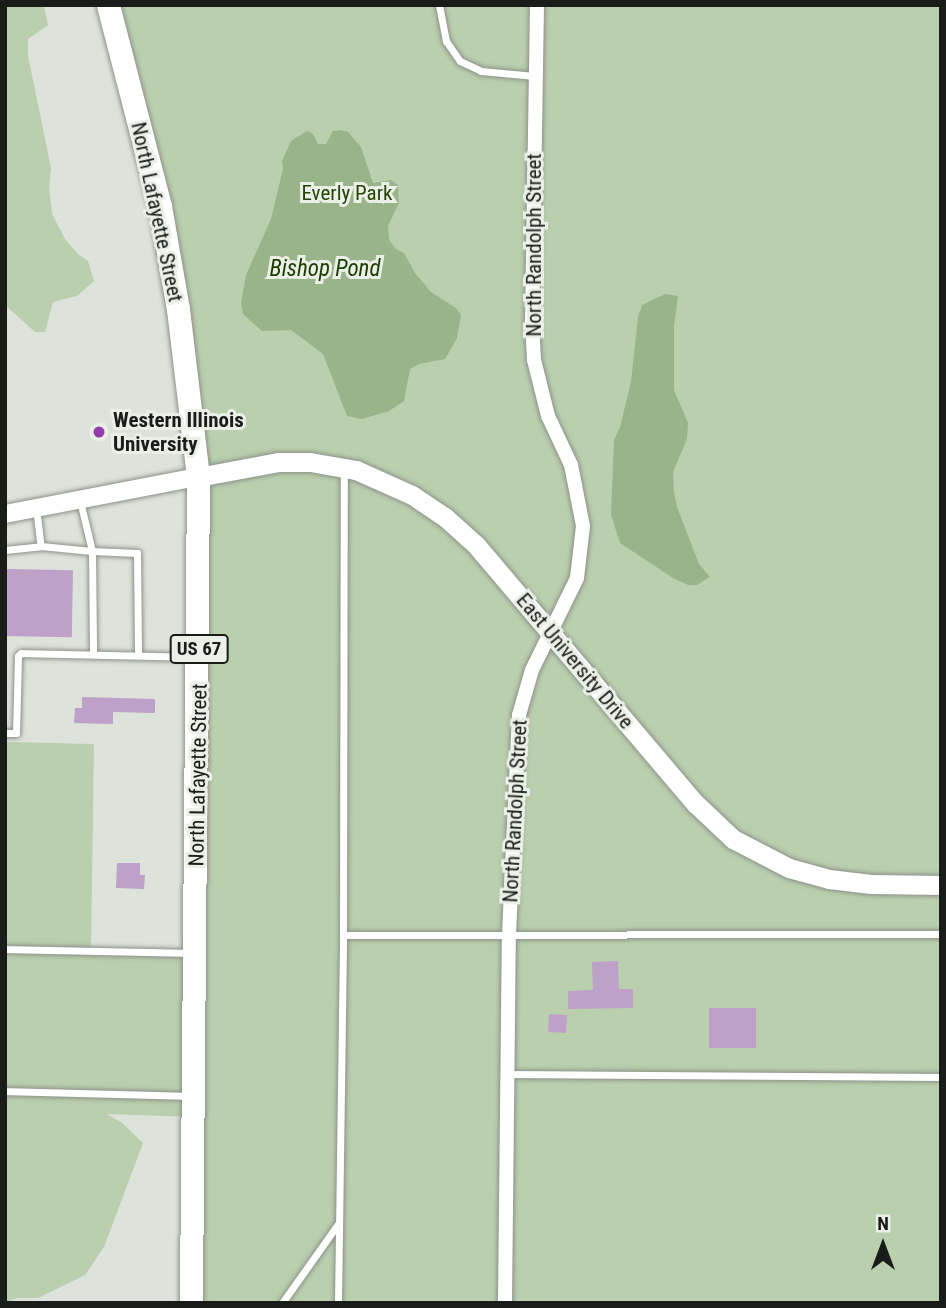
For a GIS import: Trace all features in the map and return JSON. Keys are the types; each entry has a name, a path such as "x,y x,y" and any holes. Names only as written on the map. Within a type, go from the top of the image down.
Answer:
{"highway":[{"name":"North Lafayette Street","path":"108,5 160,206 180,323 198,477 199,657 191,1303"}],"main road":[{"name":"East University Drive","path":"198,477 278,462 310,462 344,467 394,485 446,518 477,545 696,804 742,845 789,868 830,879 861,883 941,885"}],"street":[{"name":"North Randolph Street","path":"505,1303 509,935 519,715 532,670 552,634 577,578 583,526 571,465 548,416 534,360 532,323 537,5"},
{"path":"5,514 198,477"}],"lane":[{"path":"439,5 446,41 460,61 481,71 536,76"},
{"path":"338,1303 343,934 344,467"},
{"path":"80,499 92,551 93,654"},
{"path":"36,508 41,546"},
{"path":"5,550 41,546 137,553 138,655"},
{"path":"5,733 16,733 18,656 21,653 199,657"},
{"path":"343,934 941,934"},
{"path":"5,949 195,953"},
{"path":"508,1074 941,1077"},
{"path":"5,1091 193,1097"},
{"path":"282,1303 338,1223"}],"green space":[{"path":"5,5 43,5 45,11 48,25 28,39 28,56 51,168 49,187 52,214 65,239 88,261 94,281 77,296 53,302 45,332 35,332 5,305"},
{"name":"Everly Park","path":"109,5 941,5 941,1303 191,1303 193,1117 106,1114 121,1122 143,1143 104,1247 85,1275 38,1298 17,1298 5,1303 5,742 94,744 91,950 195,953 189,388"}],"water":[{"name":"Bishop Pond","path":"307,131 313,134 318,144 326,144 333,131 348,132 361,147 373,183 391,180 398,185 399,203 388,226 389,240 396,249 404,253 415,273 431,292 456,308 461,315 457,338 445,359 419,364 410,369 404,401 389,411 362,419 347,416 323,354 291,330 262,331 243,314 241,303 246,275 271,219 283,169 282,161 291,141"},
{"path":"665,294 678,296 674,326 674,390 688,423 687,439 673,472 674,492 699,564 710,577 697,585 688,585 673,578 620,543 611,515 614,440 620,427 631,382 638,317 642,305"}],"building":[{"path":"5,569 73,570 72,637 5,636"},
{"path":"82,697 155,699 155,713 113,712 113,724 74,723 75,708 82,708"},
{"path":"117,863 140,863 140,875 145,875 144,889 116,888"},
{"path":"618,961 619,989 633,989 633,1008 568,1009 568,991 593,990 592,962"},
{"path":"709,1008 756,1008 756,1048 709,1048"},
{"path":"549,1014 567,1015 566,1033 548,1032"}],"place":[{"name":"Western Illinois University","path":"99,432"}]}
